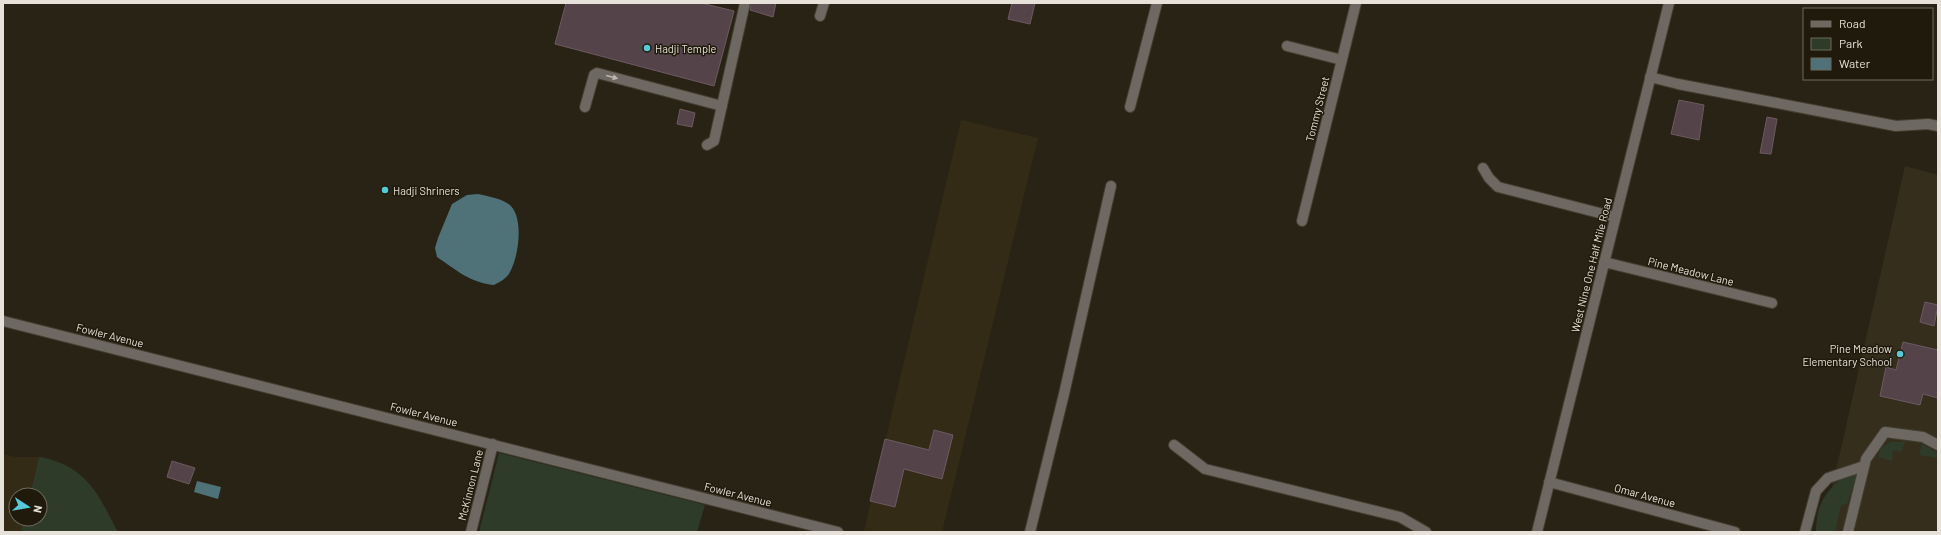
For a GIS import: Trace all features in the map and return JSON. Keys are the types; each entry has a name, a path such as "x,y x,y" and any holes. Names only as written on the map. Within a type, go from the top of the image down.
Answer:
{"street":[{"path":"707,145 714,141 745,3"},
{"path":"820,16 824,3"},
{"path":"1130,107 1157,3"},
{"name":"Tommy Street","path":"1302,221 1356,3"},
{"name":"West Nine One Half Mile Road","path":"1537,532 1669,3"},
{"path":"1287,46 1342,60"},
{"path":"585,107 594,75 597,73 722,106"},
{"path":"1650,77 1678,84 1896,126 1928,124 1938,126"},
{"path":"1483,168 1492,183 1503,189 1615,217"},
{"path":"1030,532 1066,386 1111,186"},
{"name":"Pine Meadow Lane","path":"1604,262 1772,304"},
{"name":"Fowler Avenue","path":"3,320 838,532"},
{"path":"1848,532 1866,459 1885,432 1923,437 1938,444"},
{"name":"McKinnon Lane","path":"471,532 493,444"},
{"path":"1174,445 1205,469 1400,516 1426,532"},
{"path":"1805,532 1816,491 1828,478 1864,466"},
{"name":"Omar Avenue","path":"1549,482 1735,532"}],"shaded area":[{"path":"961,120 1038,138 942,532 867,532 864,531"},
{"name":"Pine Meadow Elementary School","path":"1905,166 1938,175 1938,532 1822,532"},
{"path":"3,454 16,457 39,457 32,487 8,487 8,527 22,527 21,532 3,532"}],"green space":[{"path":"1891,442 1905,442 1901,452 1893,450 1892,461 1878,457 1881,448"},
{"path":"1922,444 1938,453 1938,458 1919,455"},
{"path":"499,453 705,505 697,532 479,532"},
{"path":"39,457 63,464 74,470 90,484 102,502 118,532 21,532 22,527 48,527 48,487 32,487"},
{"path":"1852,472 1858,473 1847,504 1841,505 1835,532 1816,532 1818,512 1825,497 1836,484"}],"water":[{"path":"478,194 497,198 507,203 513,208 518,225 518,246 513,265 507,276 494,285 478,282 457,271 437,257 435,248 452,204 467,195"},
{"path":"197,481 221,487 218,499 194,492"}],"building":[{"name":"Hadji Temple","path":"566,3 701,3 734,11 714,86 555,44"},
{"path":"751,3 776,3 773,17 750,10"},
{"path":"1012,3 1035,3 1030,24 1008,19"},
{"path":"1679,100 1704,105 1699,140 1671,134"},
{"path":"680,109 695,113 692,127 677,124"},
{"path":"1767,117 1777,119 1771,154 1760,153"},
{"path":"1925,302 1938,305 1934,326 1920,322"},
{"path":"1903,342 1938,350 1938,398 1923,394 1920,405 1880,396 1886,367 1896,370"},
{"path":"934,430 953,435 942,479 904,469 895,507 870,501 885,439 929,450"},
{"path":"172,461 195,468 189,484 167,477"}],"place":[{"name":"Hadji Temple","path":"647,48"},
{"name":"Hadji Shriners","path":"385,190"},
{"name":"Pine Meadow Elementary School","path":"1900,354"}]}
